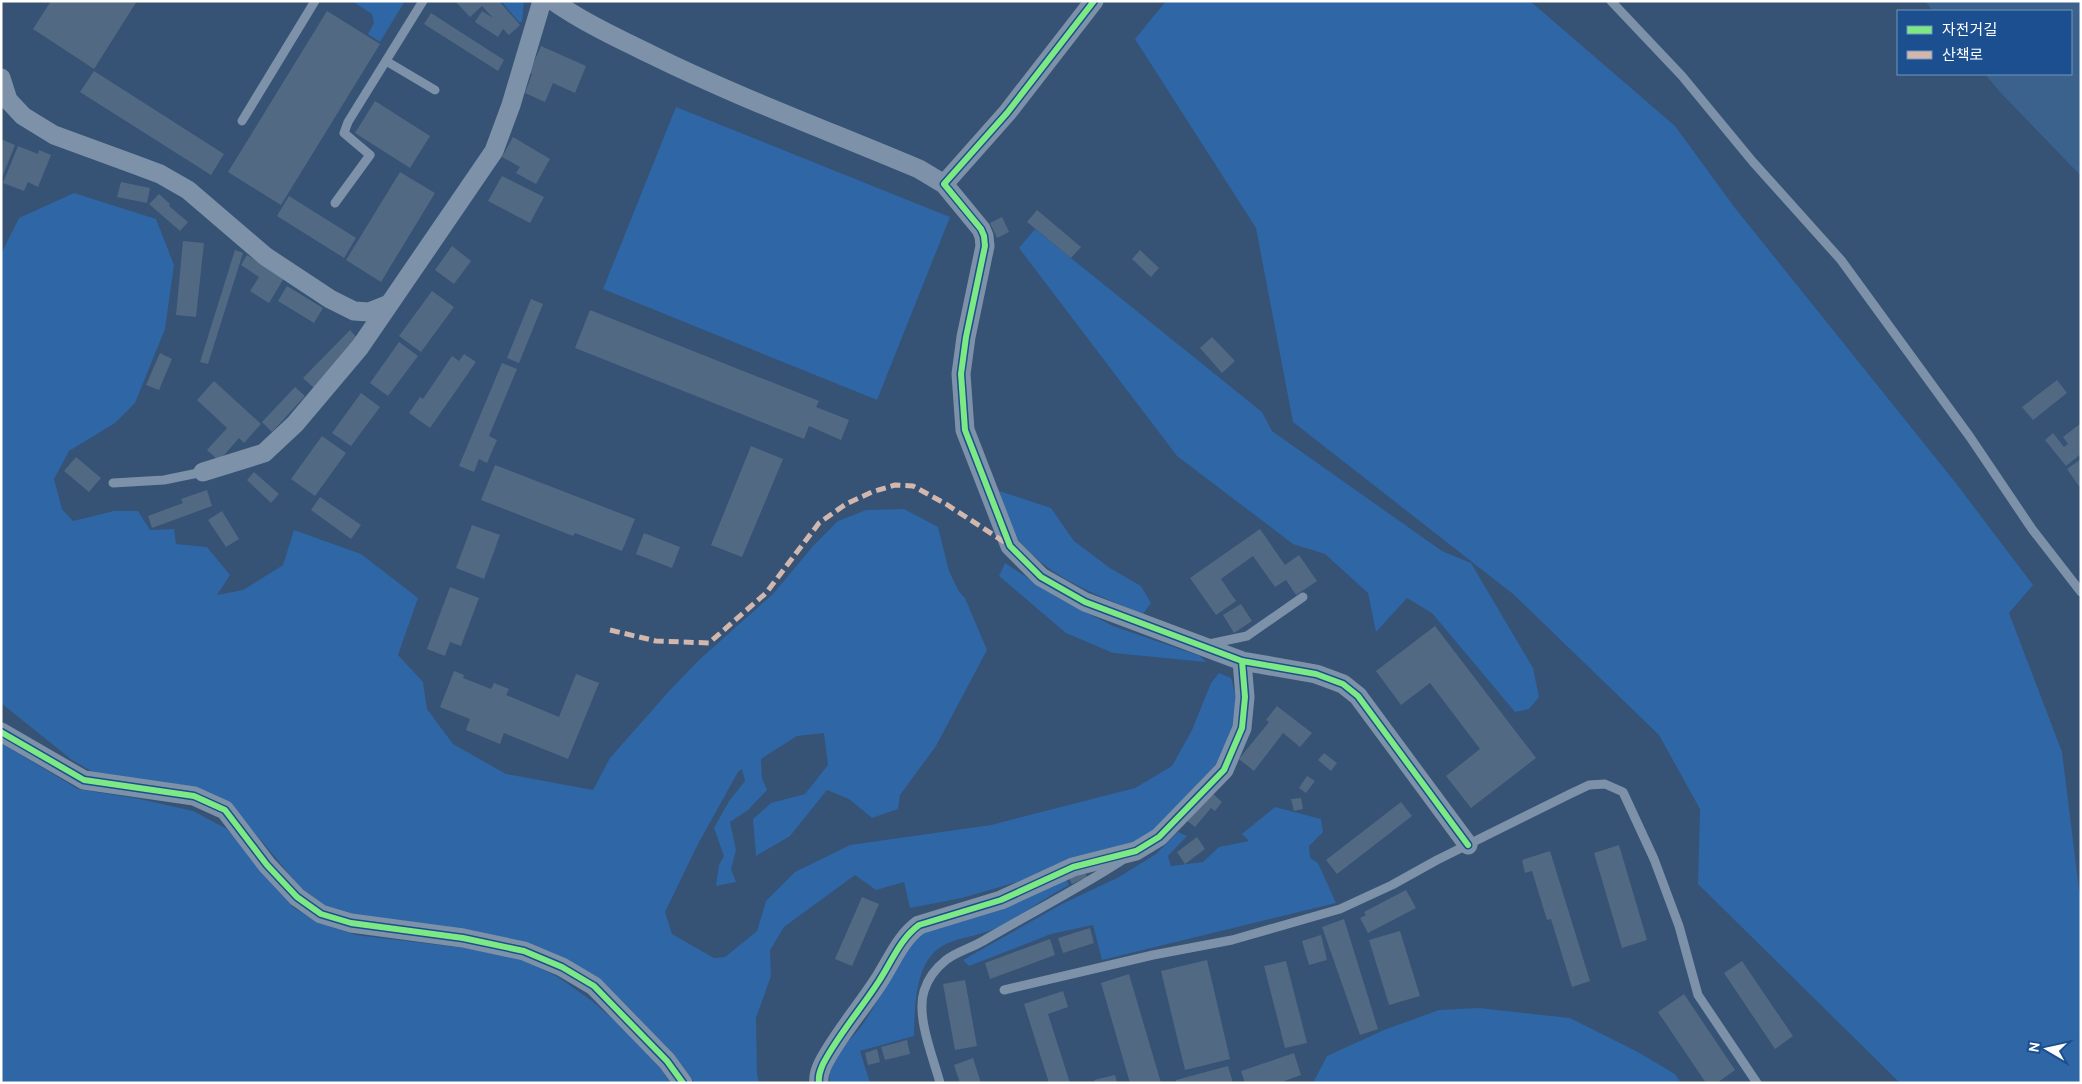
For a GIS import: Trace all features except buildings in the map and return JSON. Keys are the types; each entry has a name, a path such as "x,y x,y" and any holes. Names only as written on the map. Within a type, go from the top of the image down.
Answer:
{"street":[{"path":"204,472 264,453 282,438 360,347 494,151 511,106 542,1"},
{"path":"553,1 573,15 707,82 919,169 944,184 981,229 984,236 985,246 966,337 961,374 964,430 1010,546 1041,577 1085,602 1144,626 1242,661 1316,674 1343,684 1358,696 1468,845"},
{"path":"944,184 1007,113 1094,1"},
{"path":"1,78 8,100 23,116 54,135 160,174 188,190 265,256 330,299 354,311 369,312 389,304"},
{"path":"819,1083 818,1075 830,1052 879,981 901,943 919,925 1001,900 1074,867 1136,852 1159,837 1224,770 1242,728 1244,697 1242,661"},
{"path":"1,732 84,780 194,796 225,810 267,864 297,897 321,914 351,923 463,938 524,951 562,967 594,986 667,1061 683,1083"}],"lane":[{"path":"242,121 315,1"},
{"path":"334,204 370,155 344,133 348,122 423,1"},
{"path":"1611,1 1682,76 1752,162 1841,260 1970,437 2032,529 2081,592"},
{"path":"386,61 434,90"},
{"path":"113,483 164,480 204,472"},
{"path":"1201,645 1247,636 1303,597"},
{"path":"1004,990 1153,955 1232,940 1340,908 1392,885 1437,860 1589,785 1605,784 1623,792 1654,859 1679,926 1698,995 1757,1083"},
{"path":"940,1083 927,1037 922,1010 924,992 930,976 947,959 974,946 1096,877 1136,852"}],"shaded area":[{"path":"352,1 405,1 380,42 368,34 374,23 372,14"},
{"path":"501,1 524,1 522,22 519,22"},
{"path":"1166,1 1530,1 1675,126 1735,208 1955,482 2033,585 2009,613 2062,752 2081,905 2081,1083 1900,1083 1698,884 1700,809 1659,735 1513,594 1293,422 1256,228 1135,39"},
{"path":"1925,1 2081,1 2081,176 1986,75 2072,75 2072,10 1932,10"},
{"path":"676,107 950,217 877,400 603,289"},
{"path":"74,193 156,219 174,265 165,329 135,403 115,423 69,451 54,479 62,509 73,521 114,511 138,511 150,530 174,529 176,544 207,547 230,575 217,595 243,590 283,565 294,530 361,554 418,598 398,655 423,682 427,709 453,744 506,774 593,790 610,758 670,690 700,659 773,594 813,546 838,521 866,510 904,509 938,527 949,571 958,590 965,598 987,650 936,746 900,795 898,809 872,818 849,799 827,790 790,836 756,856 753,819 771,803 805,794 828,765 824,733 797,736 761,759 762,778 767,790 748,810 730,822 736,850 731,869 736,882 716,886 719,865 724,856 714,828 729,801 745,781 742,769 738,772 698,844 665,912 672,934 714,958 725,957 757,931 766,901 795,872 850,845 991,825 1135,788 1172,766 1192,730 1211,683 1219,673 1231,678 1236,697 1237,726 1218,769 1151,837 1017,882 962,898 910,908 904,882 876,890 855,875 784,927 770,950 771,976 756,1018 757,1074 759,1083 695,1083 671,1053 596,977 332,911 300,887 225,801 93,772 72,760 1,703 1,254 19,218"},
{"path":"1035,229 1262,412 1272,431 1442,551 1471,563 1533,668 1539,697 1529,709 1515,712 1432,613 1407,598 1376,632 1368,593 1325,554 1293,544 1177,456 1019,248"},
{"path":"999,491 1051,508 1074,541 1110,568 1141,586 1151,603 1143,614 1076,585 1046,566 1019,541 1012,530"},
{"path":"1005,563 1058,598 1113,626 1200,656 1206,662 1113,653 1066,633 999,576"},
{"path":"1,743 78,789 140,799 193,811 227,829 294,908 316,921 356,935 473,949 524,960 558,977 592,1001 630,1034 662,1069 671,1083 1,1083"},
{"path":"1275,807 1321,819 1323,832 1309,846 1310,858 1318,863 1336,903 1102,960 1093,925 1051,934 969,966 963,960 1062,904 1119,877 1156,854 1178,832 1187,836 1168,856 1171,866 1203,862 1219,847 1249,841 1242,834"},
{"path":"1065,876 1069,885 1014,918 996,928 948,943 937,950 928,959 919,984 916,997 914,1036 860,1051 870,1083 830,1083 830,1067 833,1061 865,1021 906,951 923,930"},
{"path":"1479,1008 1570,1018 1636,1051 1675,1074 1681,1083 1313,1083 1327,1056 1384,1030 1439,1010"}],"marked path":[{"path":"610,630 656,641 709,643 766,593 819,523 846,504 872,492 895,485 913,486 946,504 1009,545"}],"cycle path":[{"path":"1094,1 1007,113 944,184 981,229 984,236 985,246 966,337 961,374 965,430 1010,546 1041,577 1085,602 1242,661 1316,674 1343,684 1358,696 1468,845"},
{"path":"819,1083 819,1076 829,1053 879,981 901,944 919,925 1001,900 1073,867 1136,851 1159,837 1224,770 1242,728 1245,697 1242,661"},
{"path":"1,732 84,780 194,796 225,810 267,865 297,897 321,914 351,923 463,938 524,951 562,967 594,986 667,1061 683,1083"}]}
